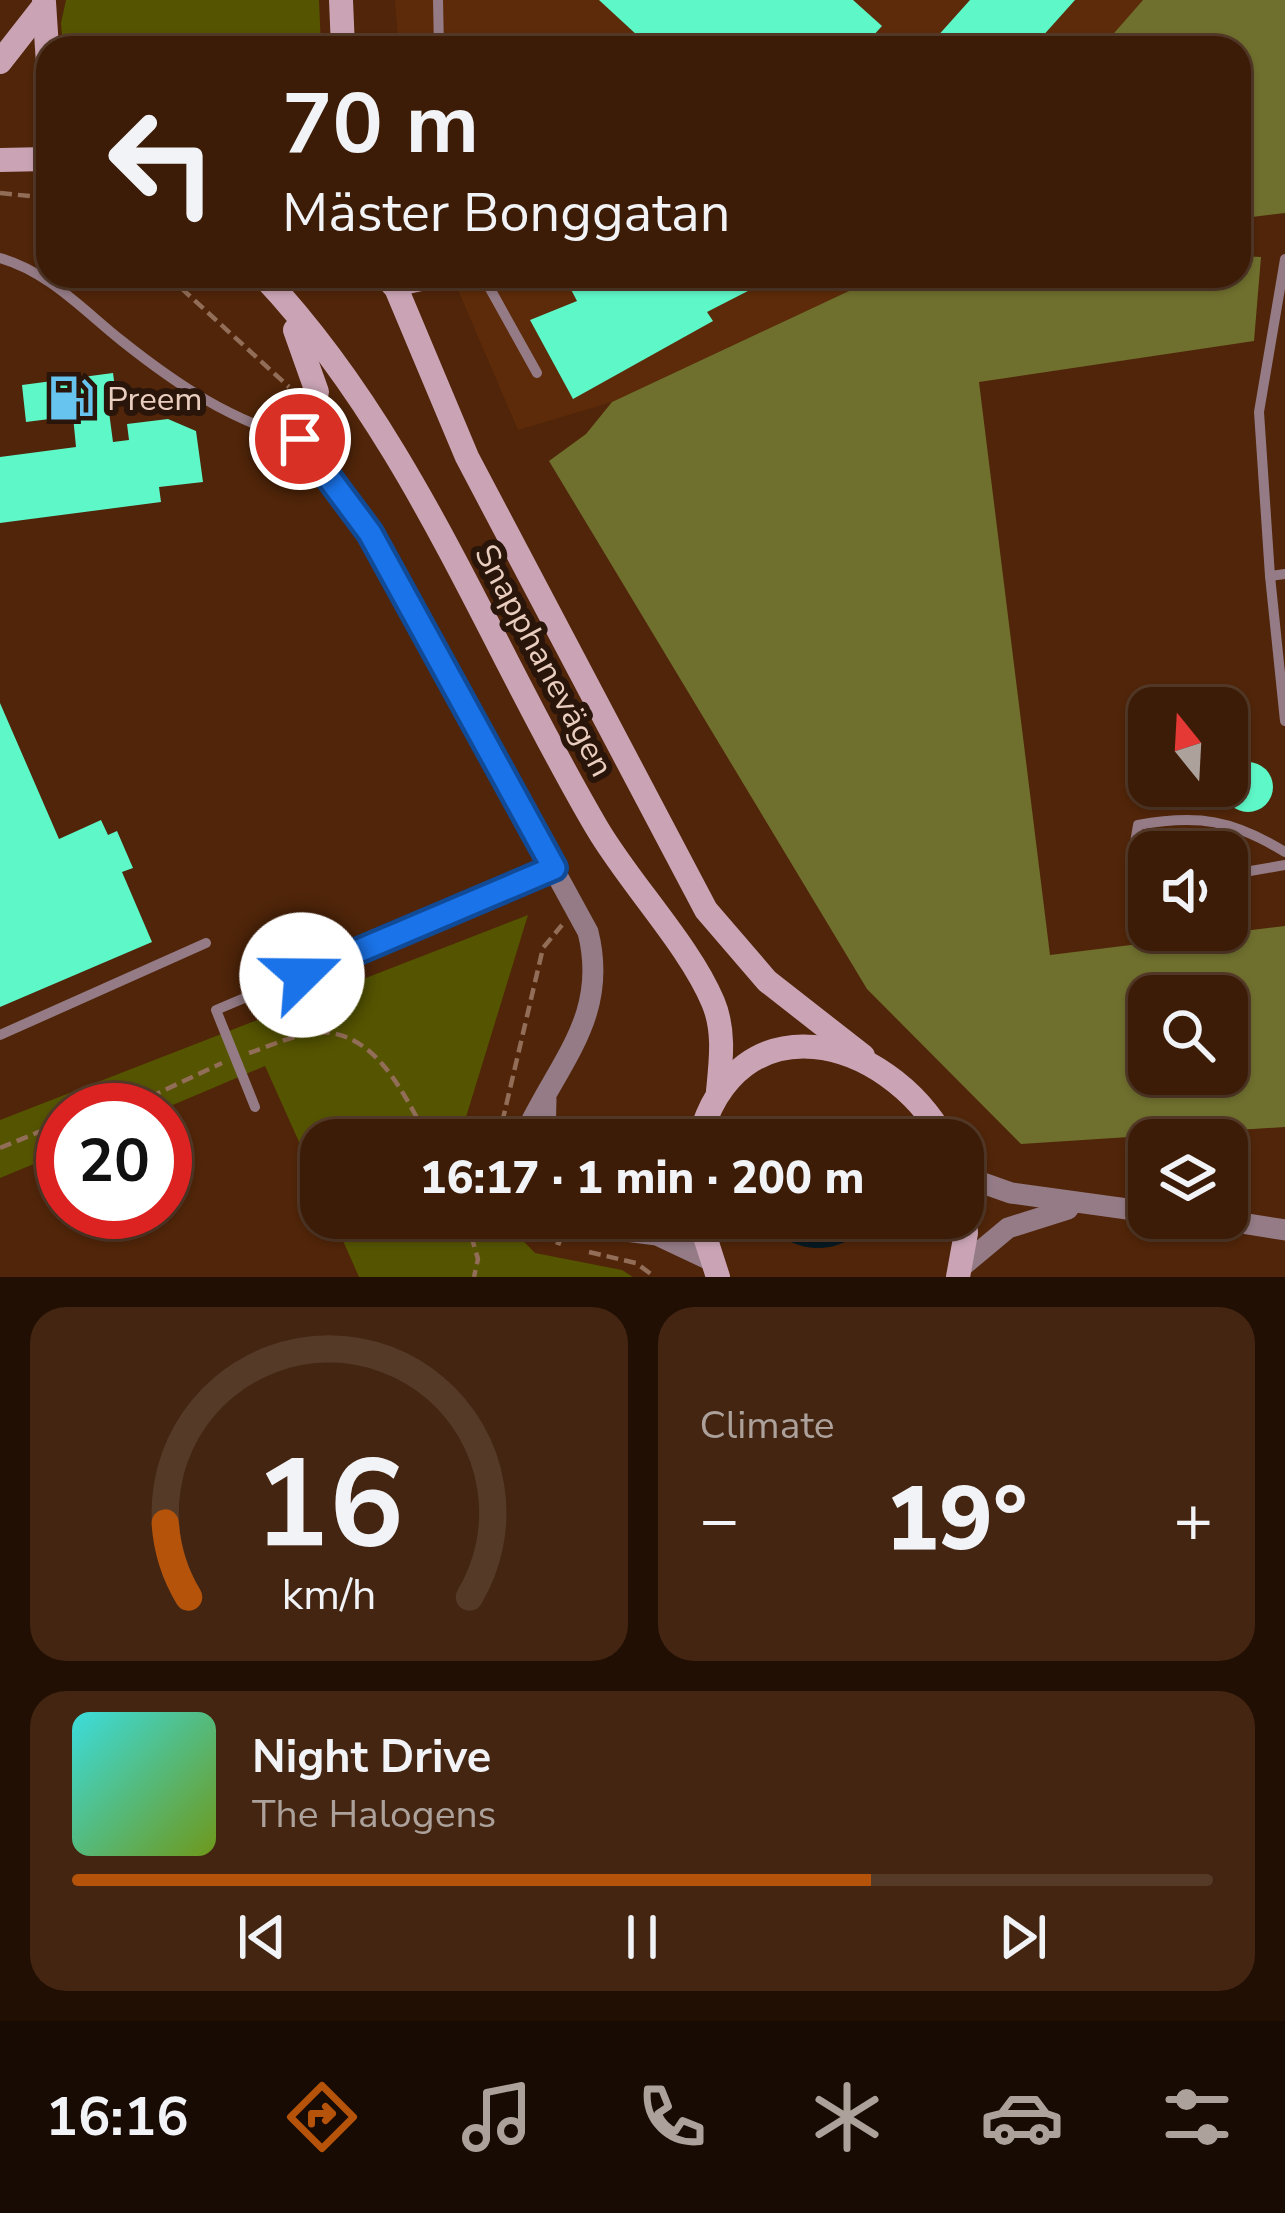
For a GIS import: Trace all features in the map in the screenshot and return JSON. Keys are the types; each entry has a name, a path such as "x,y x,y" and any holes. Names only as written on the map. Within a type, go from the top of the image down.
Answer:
{"main road":[{"path":"0,62 44,4"},
{"path":"44,4 46,36"},
{"path":"0,160 36,159"},
{"path":"272,288 308,355 317,392 300,439"},
{"name":"Snapphanevägen","path":"275,288 338,365 433,518 597,828 704,983 720,1021 718,1091"},
{"name":"Snapphanevägen","path":"395,288 467,457 706,910 767,982 914,1097 930,1119"},
{"path":"706,1119 718,1091 755,1061 794,1046 863,1057"},
{"path":"705,1239 714,1269"},
{"path":"959,1272 961,1239"}],"street":[{"path":"300,439 370,533 582,914 596,984 581,1030 536,1119"},
{"path":"545,1119 546,1093"},
{"path":"984,1186 1128,1210"},
{"path":"959,1272 1008,1228 1082,1206"},
{"path":"1248,1224 1285,1230"},
{"path":"664,1239 714,1269"}],"lane":[{"path":"438,0 439,36"},
{"path":"0,258 36,272"},
{"path":"1285,259 1258,412 1285,721"},
{"path":"60,288 200,398 250,425 300,439"},
{"path":"490,288 537,373"},
{"path":"1268,371 1285,369"},
{"path":"1270,576 1285,574"},
{"path":"1137,831 1138,825 1192,815 1244,831"},
{"path":"1248,832 1285,852"},
{"path":"1248,871 1285,865"},
{"path":"255,1108 216,1010 554,868"},
{"path":"0,1035 206,943"}],"path":[{"path":"0,193 36,197"},
{"path":"247,1053 331,1033 360,1046 388,1069 417,1119"},
{"path":"180,1083 225,1062"},
{"path":"0,1148 36,1133"},
{"path":"472,1239 478,1259 475,1277"}],"shaded area":[{"path":"66,0 319,0 320,36 62,36"},
{"path":"395,0 1143,0 1112,36 398,36"},
{"path":"1143,0 1285,0 1285,213 1251,216 1251,36 1112,36"},
{"path":"1251,257 1261,257 1254,341 979,382 1050,955 1128,945 1128,951 1248,951 1248,931 1285,926 1285,1127 1248,1129 1248,1119 1128,1119 1128,1137 1021,1144 867,989 549,461 586,434 612,402 855,288 1251,288"},
{"path":"457,288 855,288 612,402 518,430"},
{"path":"528,915 465,1119 300,1119 300,1144 265,1066 192,1097 192,1083 95,1083"},
{"path":"36,1106 36,1163 0,1178 0,1120"},
{"path":"342,1239 521,1239 535,1253 622,1270 633,1277 359,1277"}],"water":[{"path":"786,1239 850,1239 818,1248"}],"building":[{"path":"599,0 853,0 882,26 873,36 638,36"},
{"path":"970,0 1075,0 1043,36 938,36"},
{"path":"570,288 754,288 707,312 713,321 573,399 530,320 577,301"},
{"path":"113,373 118,411 109,412 113,442 129,440 127,424 168,419 196,431 203,482 159,487 161,502 0,523 0,457 76,447 73,416 26,422 22,385"},
{"path":"0,703 59,839 101,820 108,835 117,831 133,868 122,872 152,942 0,1007"},
{"path":"1248,762 1266,769 1273,787 1266,805 1248,812 1233,807 1248,807"}],"place":[{"name":"Preem","path":"71,398"}],"route":[{"path":"300,439 370,533 554,868 302,975"}]}
